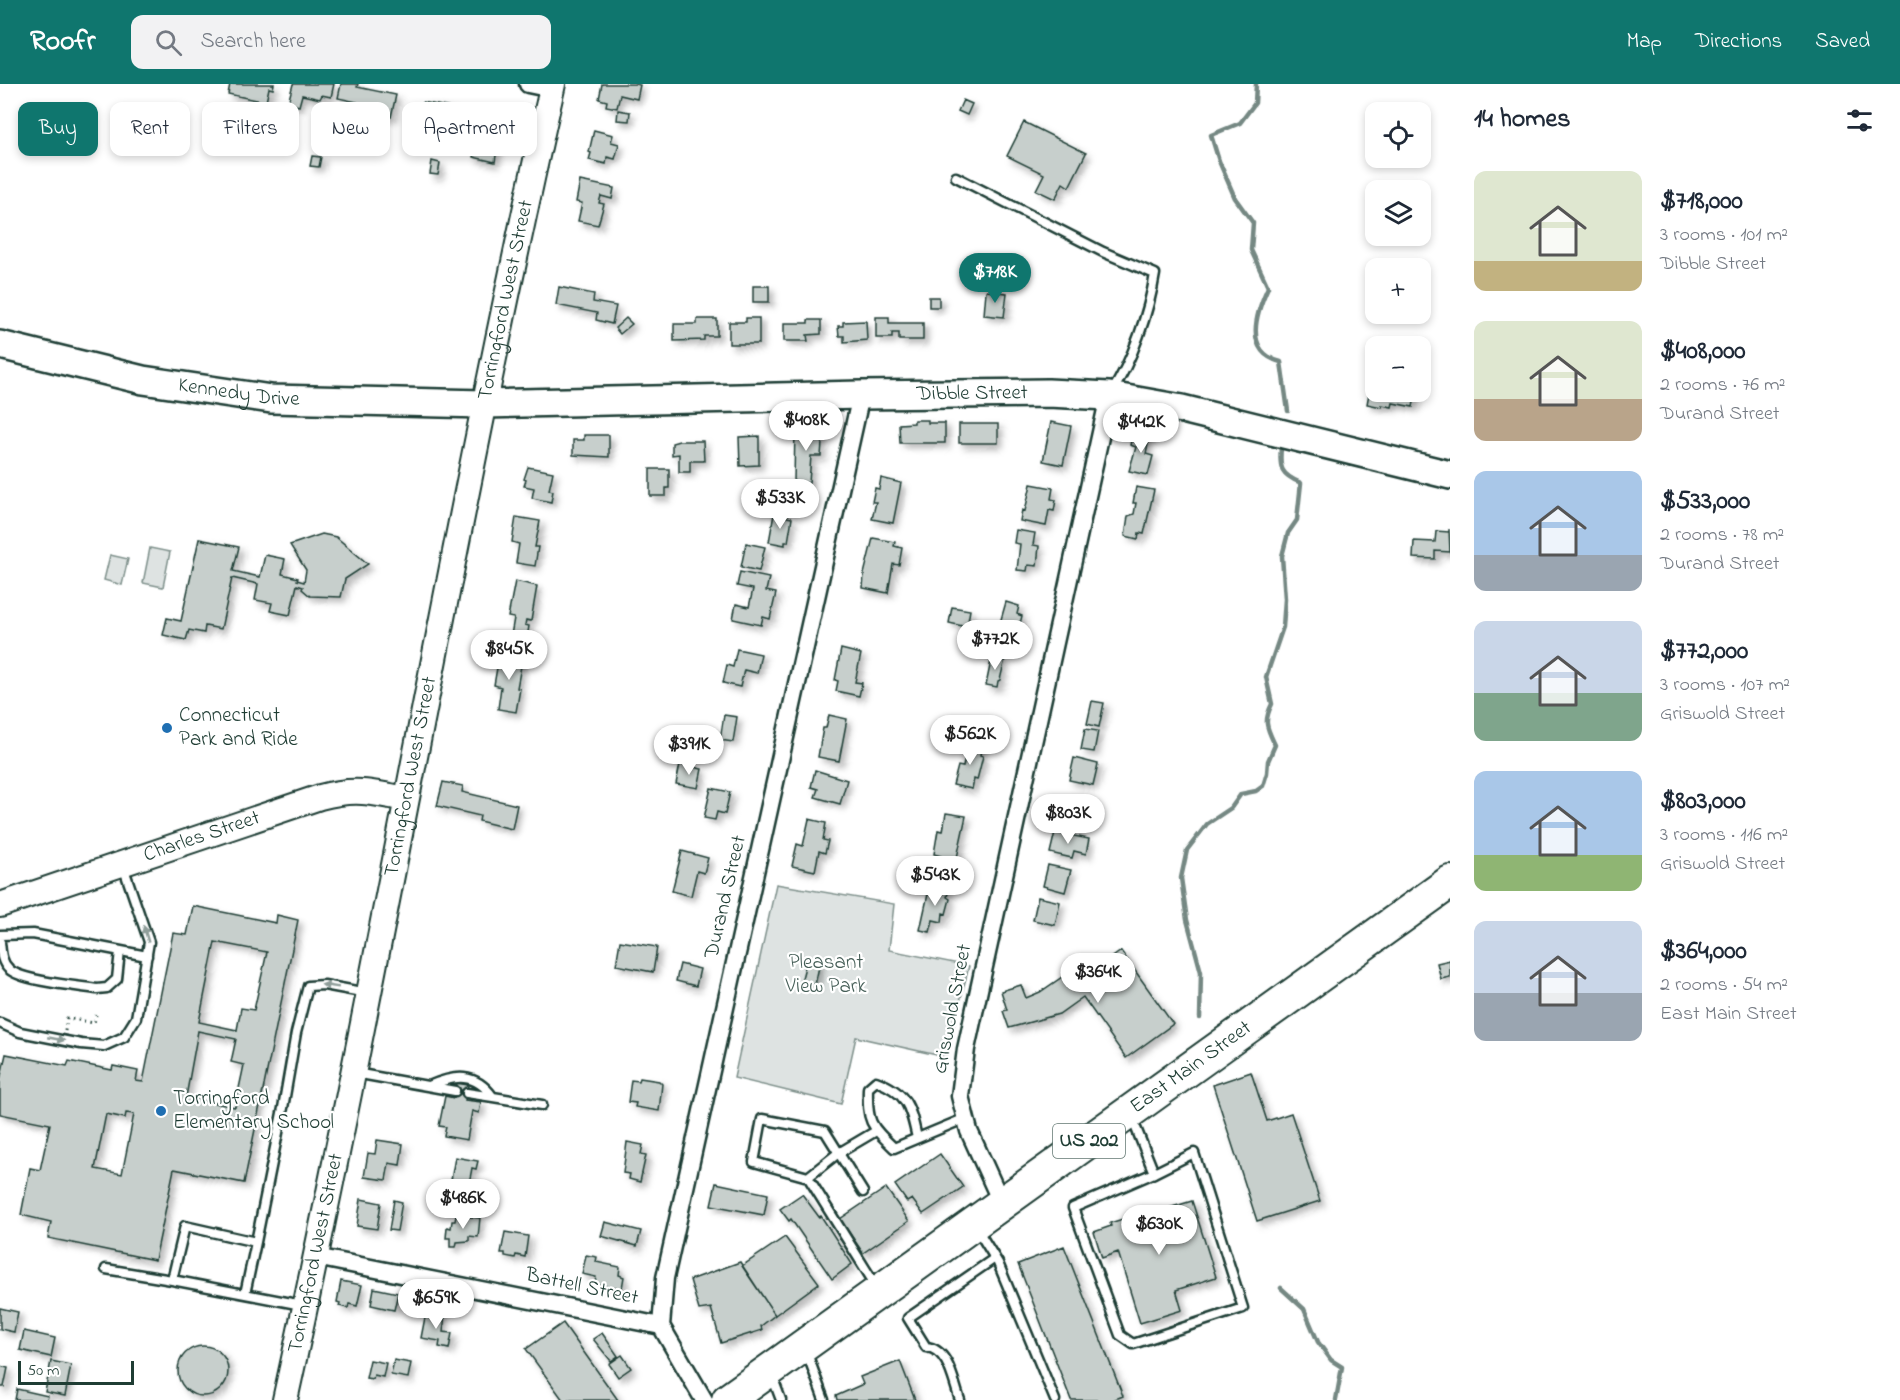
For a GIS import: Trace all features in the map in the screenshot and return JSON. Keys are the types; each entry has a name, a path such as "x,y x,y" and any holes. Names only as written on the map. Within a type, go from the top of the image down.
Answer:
{"highway":[{"name":"East Main Street","path":"728,1400 1450,882"}],"main road":[{"name":"Torringford West Street","path":"285,1400 316,1257 405,799 434,666 544,86"},
{"name":"Kennedy Drive","path":"0,345 143,380 271,399 484,404"},
{"name":"Dibble Street","path":"484,404 861,395 1048,393 1109,396 1182,409 1450,475"},
{"name":"Charles Street","path":"0,905 342,791 355,790 405,799"}],"street":[{"name":"Durand Street","path":"661,1326 665,1278 861,395"},
{"name":"Griswold Street","path":"1002,1204 969,1131 960,1096 966,1049 1109,396"},
{"name":"Battell Street","path":"316,1257 661,1326"},
{"path":"661,1326 704,1400"}],"lane":[{"path":"956,177 1103,252 1155,274 1150,301 1121,378 1109,396"},
{"path":"0,1023 20,1032 81,1044 104,1046 124,1037 136,1018 149,942 123,864"},
{"path":"0,935 33,934 147,956"},
{"path":"0,942 3,960 9,970 16,974 97,989 107,988 117,979 120,951"},
{"path":"245,1294 306,990 312,985 324,985 368,993"},
{"path":"352,1072 455,1091"},
{"path":"428,1087 451,1078 465,1078 482,1084 493,1097"},
{"path":"917,1138 906,1101 891,1087 876,1081 868,1088 867,1113 876,1131 894,1148 966,1118"},
{"path":"466,1094 542,1105"},
{"path":"1129,1112 1154,1173"},
{"path":"863,1192 837,1154 825,1131 762,1119 754,1162 808,1177 879,1291"},
{"path":"808,1177 837,1154 876,1131"},
{"path":"1194,1153 1243,1308 1133,1344 1120,1335 1073,1208 1154,1173 1194,1153"},
{"path":"974,1224 995,1258 1055,1400"},
{"path":"172,1280 185,1226 256,1242"},
{"path":"960,1400 943,1355 938,1349 926,1347 908,1318 995,1258"},
{"path":"106,1269 305,1306"},
{"path":"804,1346 824,1400"},
{"path":"770,1370 781,1400"}],"path":[{"path":"68,1018 94,1023 96,1015"}],"green space":[{"path":"150,548 170,552 163,587 143,583"},
{"path":"110,555 128,559 122,585 104,580"},
{"name":"Pleasant View Park","path":"776,884 894,904 889,950 969,966 946,1057 856,1037 841,1104 734,1078"}],"building":[{"path":"230,84 274,84 273,89 269,88 266,102 228,94"},
{"path":"293,84 334,84 331,97 322,95 320,99 302,95 299,106 299,102 288,102"},
{"path":"341,84 358,84 357,87 396,95 391,117 390,102 357,102 338,98"},
{"path":"602,84 640,85 637,99 620,95 617,108 606,106 607,101 599,99"},
{"path":"963,100 972,104 967,115 958,111"},
{"path":"618,110 630,112 629,121 617,120"},
{"path":"1024,122 1086,153 1069,187 1063,183 1055,199 1036,190 1044,174 1007,156"},
{"path":"594,130 613,135 611,142 619,144 615,159 607,157 606,164 589,160"},
{"path":"312,156 321,157 319,167 310,166"},
{"path":"473,156 496,156 495,162"},
{"path":"432,161 440,163 438,175 430,174"},
{"path":"580,181 614,188 612,199 601,196 599,203 604,204 598,225 578,221 582,203 576,202"},
{"path":"753,286 769,286 769,302 753,302"},
{"path":"559,287 594,294 593,302 616,306 612,324 596,320 597,313 556,305"},
{"path":"986,291 1007,293 1004,317 984,315"},
{"path":"929,297 939,297 939,307 929,307"},
{"path":"876,317 889,317 889,323 923,323 923,340 899,340 899,333 892,333 892,338 876,338"},
{"path":"626,318 632,324 620,334 615,328"},
{"path":"746,318 759,318 759,344 729,344 729,322 746,322"},
{"path":"697,319 717,319 717,336 704,336 704,340 674,341 674,324 697,324"},
{"path":"808,320 821,320 821,334 807,335 808,341 784,341 784,323 808,323"},
{"path":"866,321 867,340 844,342 844,336 839,336 838,326 843,326 843,322"},
{"path":"1367,402 1414,402 1413,407 1393,403 1392,407 1367,404"},
{"path":"914,420 945,423 945,443 900,443 899,424 914,423"},
{"path":"1051,422 1071,426 1063,465 1043,461"},
{"path":"959,424 998,424 998,443 959,443"},
{"path":"795,428 823,430 821,456 811,456 809,483 794,482"},
{"path":"1133,432 1150,435 1146,454 1153,456 1148,475 1129,471 1136,447 1130,445"},
{"path":"584,435 609,435 609,457 573,455 573,440 584,440"},
{"path":"759,436 759,465 740,466 739,437"},
{"path":"703,441 704,461 690,461 690,472 679,472 679,454 672,455 672,443"},
{"path":"528,467 553,472 549,490 553,491 551,502 532,498 534,488 524,486"},
{"path":"650,469 669,469 669,488 666,488 666,496 650,496"},
{"path":"881,478 901,483 893,523 872,519 876,502 872,502 875,488 879,489"},
{"path":"1031,484 1053,488 1051,499 1056,500 1054,511 1049,510 1046,526 1020,521 1022,510 1025,511"},
{"path":"751,486 767,486 767,498 751,498"},
{"path":"1136,487 1154,490 1144,534 1139,533 1138,539 1125,536 1128,516 1134,514 1136,503 1133,503"},
{"path":"774,514 792,518 788,542 785,542 785,545 769,542"},
{"path":"516,517 540,521 535,547 538,547 535,566 516,563 519,544 512,542"},
{"path":"1449,529 1450,552 1435,551 1435,559 1413,558 1414,541 1435,542 1436,531 1449,532"},
{"path":"1016,530 1035,533 1033,545 1039,546 1037,566 1028,565 1027,571 1017,570 1020,544 1014,543"},
{"path":"322,534 336,537 368,564 345,579 341,597 310,596 302,589 303,587 297,585 290,615 270,611 272,603 255,600 258,584 232,578 221,629 205,626 204,633 189,630 186,640 163,635 167,618 181,621 199,539 239,547 233,571 260,577 265,555 285,559 282,574 304,582 306,570 290,545"},
{"path":"873,538 895,542 894,546 902,548 899,565 893,564 888,593 863,588"},
{"path":"746,543 765,547 759,571 741,567"},
{"path":"740,572 769,578 766,591 776,593 770,619 763,617 761,625 733,619 736,604 749,607 753,589 737,586"},
{"path":"515,581 537,586 531,621 526,620 525,625 529,626 526,644 510,641 514,618 508,617"},
{"path":"1006,602 1019,606 1017,614 1022,616 1017,635 998,630"},
{"path":"952,607 970,610 967,627 949,623"},
{"path":"737,649 761,654 757,673 744,670 740,687 723,683 727,665 733,667"},
{"path":"841,649 861,654 855,682 862,683 859,696 836,691 838,681 835,680"},
{"path":"503,652 523,655 517,688 520,689 516,712 498,709 501,687 494,685 498,662 501,663"},
{"path":"992,656 1005,659 997,687 986,685"},
{"path":"1092,701 1104,703 1099,727 1087,724"},
{"path":"724,715 737,717 733,742 720,740"},
{"path":"829,715 847,719 839,761 818,757 823,728 826,728"},
{"path":"1085,729 1098,731 1094,752 1081,750"},
{"path":"968,740 982,743 980,755 983,756 977,780 974,779 972,789 953,785 958,766 963,767"},
{"path":"1074,758 1098,764 1093,785 1069,780"},
{"path":"680,764 702,769 698,788 676,784"},
{"path":"815,770 847,780 840,804 815,797 818,789 811,787"},
{"path":"443,782 463,786 462,792 517,805 512,829 479,821 480,816 437,806"},
{"path":"711,788 730,792 725,814 717,812 715,820 704,818"},
{"path":"1063,796 1089,802 1085,821 1058,815"},
{"path":"946,813 966,816 955,867 940,864 941,856 934,854 938,830 943,831"},
{"path":"809,819 826,823 823,840 828,841 825,853 819,851 815,871 792,866 797,844 803,846"},
{"path":"1055,832 1089,839 1086,854 1074,851 1072,858 1050,853"},
{"path":"682,851 708,858 704,873 697,871 691,896 672,891"},
{"path":"1048,865 1071,870 1065,892 1043,886"},
{"path":"930,885 949,889 947,897 950,899 946,914 943,913 942,922 933,920 930,932 920,930"},
{"path":"1038,897 1060,902 1055,925 1033,920"},
{"path":"193,906 276,923 277,915 298,920 244,1183 174,1169 155,1260 48,1238 51,1222 21,1215 30,1168 40,1170 50,1124 0,1114 0,1080 6,1054 67,1066 69,1061 112,1070 113,1066 138,1071 136,1081 143,1082 173,933 187,935","holes":["215,942 267,952 254,1010 241,1008 237,1030 199,1022","198,1031 236,1039 231,1062 244,1065 235,1107 186,1097","126,1113 134,1114 122,1174 95,1169 106,1114 125,1118"]},
{"path":"620,941 657,947 653,972 616,965"},
{"path":"1121,951 1173,1024 1126,1058 1083,997 1059,1014 1009,1028 1003,1011 1007,1010 1001,991 1021,985 1026,998 1040,992 1068,973 1077,983"},
{"path":"807,959 820,962 815,985 801,982"},
{"path":"1450,960 1450,977 1441,979 1437,963"},
{"path":"680,964 700,969 696,986 676,981"},
{"path":"1251,1072 1267,1121 1291,1113 1320,1201 1257,1221 1213,1085"},
{"path":"640,1078 659,1081 662,1084 659,1111 635,1107 636,1103 628,1102 631,1080 639,1081"},
{"path":"457,1083 468,1085 465,1100 481,1102 479,1113 472,1111 467,1140 444,1136 446,1127 439,1126 445,1096 454,1098"},
{"path":"377,1140 403,1144 400,1165 389,1163 386,1180 364,1177 368,1153 375,1154"},
{"path":"627,1142 643,1145 641,1154 646,1155 640,1182 629,1179 630,1174 623,1173"},
{"path":"940,1154 963,1187 923,1214 912,1199 907,1202 895,1185"},
{"path":"455,1157 478,1161 476,1169 472,1168 468,1189 450,1186"},
{"path":"716,1183 768,1194 764,1215 711,1205"},
{"path":"886,1188 909,1221 863,1253 840,1219"},
{"path":"802,1194 819,1217 821,1216 852,1264 832,1279 791,1219 789,1221 780,1209"},
{"path":"361,1199 381,1203 377,1229 357,1226"},
{"path":"394,1200 402,1202 397,1231 389,1230"},
{"path":"1192,1201 1216,1277 1176,1290 1182,1310 1140,1323 1118,1252 1102,1258 1094,1232 1111,1226 1110,1223 1126,1218 1126,1216 1153,1207 1158,1208 1159,1211"},
{"path":"456,1215 480,1218 478,1237 469,1236 469,1241 457,1242 456,1247 450,1247 450,1238 446,1238 447,1227 451,1228"},
{"path":"605,1222 641,1231 637,1246 601,1236"},
{"path":"505,1232 528,1236 525,1257 516,1255 515,1258 501,1253"},
{"path":"785,1237 819,1283 775,1315 742,1266"},
{"path":"1064,1246 1123,1396 1113,1400 1071,1400 1018,1264"},
{"path":"586,1255 597,1257 596,1262 620,1267 619,1275 624,1277 622,1288 598,1285 595,1282 596,1277 582,1274"},
{"path":"740,1262 775,1315 761,1326 762,1330 721,1343 711,1308 699,1310 690,1280"},
{"path":"341,1281 362,1285 357,1306 349,1304 348,1308 339,1306 340,1303 337,1302"},
{"path":"374,1288 398,1293 394,1310 371,1305"},
{"path":"0,1308 18,1312 14,1332 0,1329"},
{"path":"426,1312 445,1315 443,1332 452,1333 449,1349 439,1347 440,1341 421,1338"},
{"path":"563,1323 618,1400 563,1400 526,1349"},
{"path":"24,1331 55,1338 51,1357 20,1350"},
{"path":"602,1333 618,1356 611,1361 593,1339"},
{"path":"198,1346 208,1346 221,1353 228,1366 228,1376 221,1389 208,1396 198,1396 189,1392 182,1385 178,1376 178,1366 182,1357 189,1350"},
{"path":"622,1355 631,1368 618,1377 609,1364"},
{"path":"370,1360 386,1363 383,1377 374,1375 373,1379 366,1378"},
{"path":"394,1360 411,1363 408,1378 391,1375"},
{"path":"51,1361 71,1365 65,1396 45,1392"},
{"path":"900,1361 915,1400 837,1400 836,1396 863,1384 860,1377"},
{"path":"0,1366 8,1368 4,1387 0,1387"},
{"path":"17,1389 48,1396 47,1400 15,1400"}],"waterway":[{"path":"1256,84 1255,103 1240,123 1211,135 1235,198 1253,223 1251,250 1268,287 1257,320 1257,341 1261,350 1269,357 1281,362 1288,411"},
{"path":"1200,1018 1201,972 1187,920 1181,878 1187,850 1207,824 1231,808 1241,794 1256,791 1263,786 1268,761 1275,745 1267,725 1272,704 1266,677 1283,627 1285,599 1282,556 1288,533 1297,520 1301,483 1285,474 1280,461 1281,448"},
{"path":"1281,1288 1304,1309 1318,1342 1331,1360 1342,1367 1336,1400"}],"place":[{"name":"Connecticut Park and Ride","path":"167,728"},
{"name":"Torringford Elementary School","path":"161,1111"}]}
